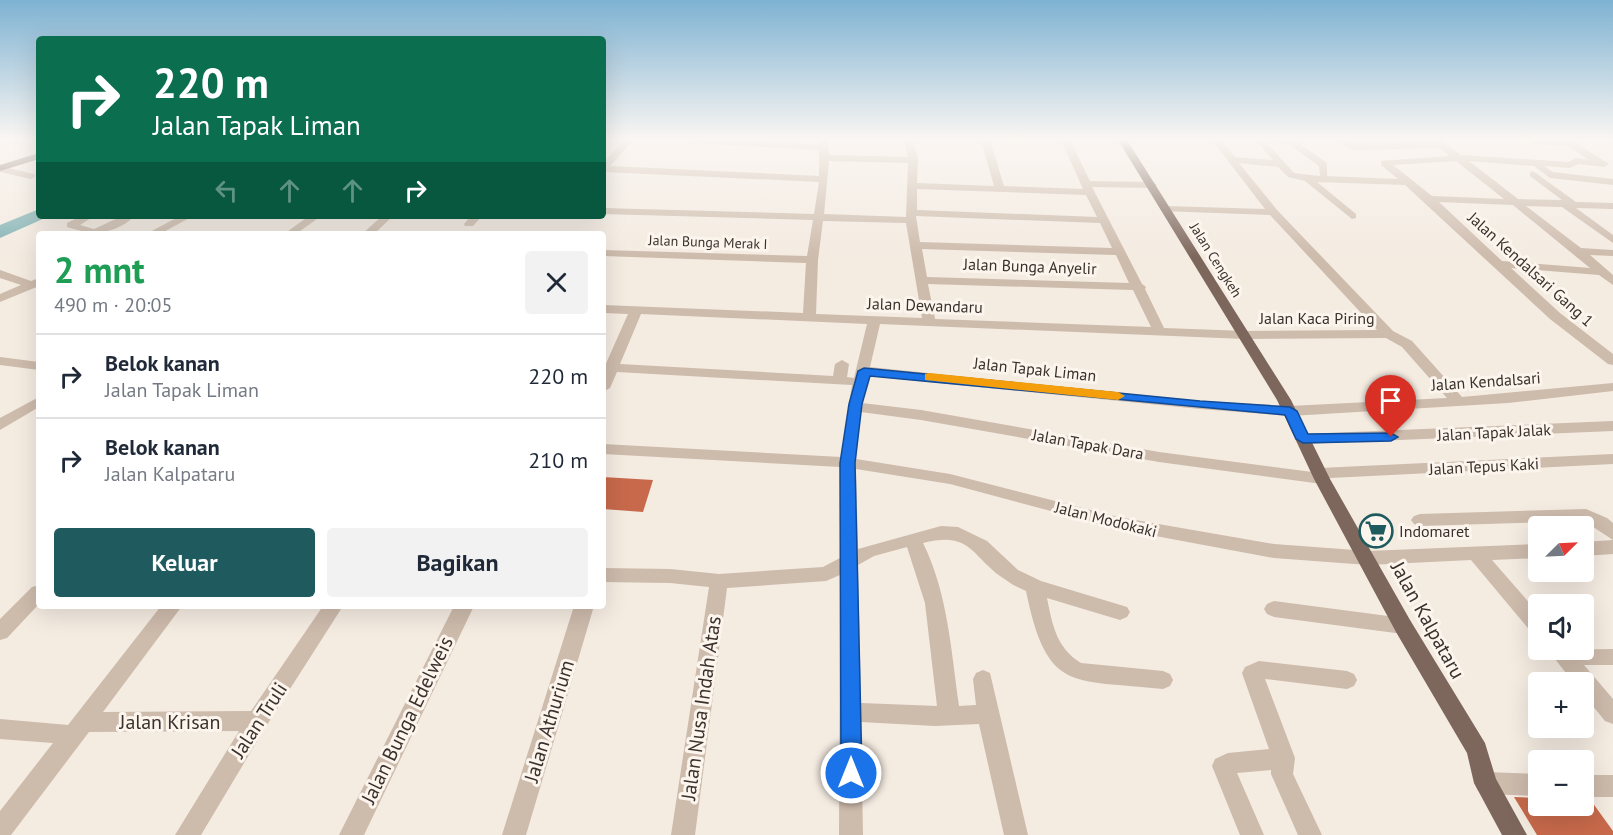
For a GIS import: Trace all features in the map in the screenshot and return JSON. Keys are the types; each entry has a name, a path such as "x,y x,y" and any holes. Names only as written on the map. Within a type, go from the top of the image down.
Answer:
{"main road":[{"name":"Jalan Cengkeh","path":"1148,179 1245,335"},
{"name":"Jalan Kalpataru","path":"1245,335 1290,411 1321,476 1368,558 1403,626 1478,750 1486,783 1515,835"}],"street":[{"path":"809,317 812,260 824,179"},
{"path":"912,179 911,217 929,322"},
{"path":"997,179 1000,189"},
{"path":"1084,179 1140,287 1159,330"},
{"path":"1247,179 1273,212 1388,334 1407,344 1458,401"},
{"path":"1321,179 1352,216"},
{"path":"1341,179 1407,182"},
{"name":"Jalan Kendalsari Gang 1","path":"1403,179 1429,199 1555,316 1613,361"},
{"path":"1485,179 1613,281"},
{"path":"1537,179 1613,240"},
{"path":"1586,179 1613,182"},
{"path":"912,186 1000,189 1152,185"},
{"path":"1429,199 1613,206"},
{"path":"1166,209 1273,212"},
{"path":"606,211 820,218 1104,220"},
{"path":"83,219 71,225 88,231"},
{"path":"98,231 124,219"},
{"path":"157,231 182,219"},
{"path":"294,231 312,219"},
{"path":"370,231 384,219"},
{"path":"915,246 1122,252"},
{"path":"1578,251 1613,253"},
{"name":"Jalan Bunga Merak I","path":"606,253 812,260"},
{"path":"1500,264 1602,272"},
{"path":"0,274 35,283"},
{"name":"Jalan Bunga Anyelir","path":"920,280 1140,287"},
{"path":"0,298 35,283"},
{"name":"Jalan Dewandaru","path":"606,309 1245,335"},
{"path":"606,376 610,360 636,310"},
{"path":"851,835 848,463 855,407 874,320"},
{"name":"Jalan Kaca Piring","path":"1245,335 1388,334"},
{"path":"610,360 845,381 842,364"},
{"path":"0,361 36,366"},
{"name":"Jalan Tapak Liman","path":"864,371 1211,406 1290,411"},
{"name":"Jalan Kendalsari","path":"1290,411 1539,396 1613,387"},
{"path":"2,422 36,403"},
{"name":"Jalan Tapak Dara","path":"855,407 921,415 1159,457 1321,476"},
{"name":"Jalan Tapak Jalak","path":"1303,439 1613,426"},
{"name":"Jalan Modokaki","path":"606,449 767,456 848,463 951,479 1118,523 1274,551 1368,558 1528,552"},
{"name":"Jalan Tepus Kaki","path":"1321,476 1613,459"},
{"path":"1420,520 1586,515 1597,519 1613,534"},
{"path":"606,576 670,576 719,581 826,574 869,551 940,532 968,537 1011,575 1035,587 1120,612"},
{"path":"912,539 925,568 934,606 949,715"},
{"path":"1594,548 1613,547"},
{"path":"1477,555 1528,614"},
{"name":"Jalan Nusa Indah Atas","path":"683,835 719,581"},
{"path":"1035,587 1047,639 1069,667 1083,672 1163,681"},
{"path":"0,632 36,595"},
{"path":"0,830 170,609"},
{"name":"Jalan Truli","path":"187,835 257,721 331,609"},
{"name":"Jalan Bunga Edelweis","path":"351,835 463,609"},
{"name":"Jalan Athurium","path":"514,835 583,609"},
{"path":"1274,609 1403,626"},
{"path":"1594,656 1613,657"},
{"path":"1567,660 1613,714"},
{"path":"1310,835 1282,774 1284,758 1253,679 1253,671 1347,680"},
{"path":"983,679 988,714 1016,835"},
{"path":"851,712 988,714"},
{"name":"Jalan Krisan","path":"0,729 78,729 257,721"},
{"path":"1252,835 1223,766 1228,763 1284,758"},
{"path":"1486,783 1528,784"},
{"path":"1594,786 1613,786"}],"building":[{"path":"606,477 653,480 643,512 606,509"},
{"path":"1514,797 1528,798 1528,816 1594,816 1594,805 1613,831 1613,835 1537,835"}],"waterway":[{"path":"0,232 36,215"}],"slow traffic":[{"path":"929,377 1118,396"}],"place":[{"name":"Indomaret","path":"1376,531"}],"route":[{"path":"851,773 846,527 848,463 855,404 864,371 1200,405 1290,411 1303,439 1391,437"}]}
